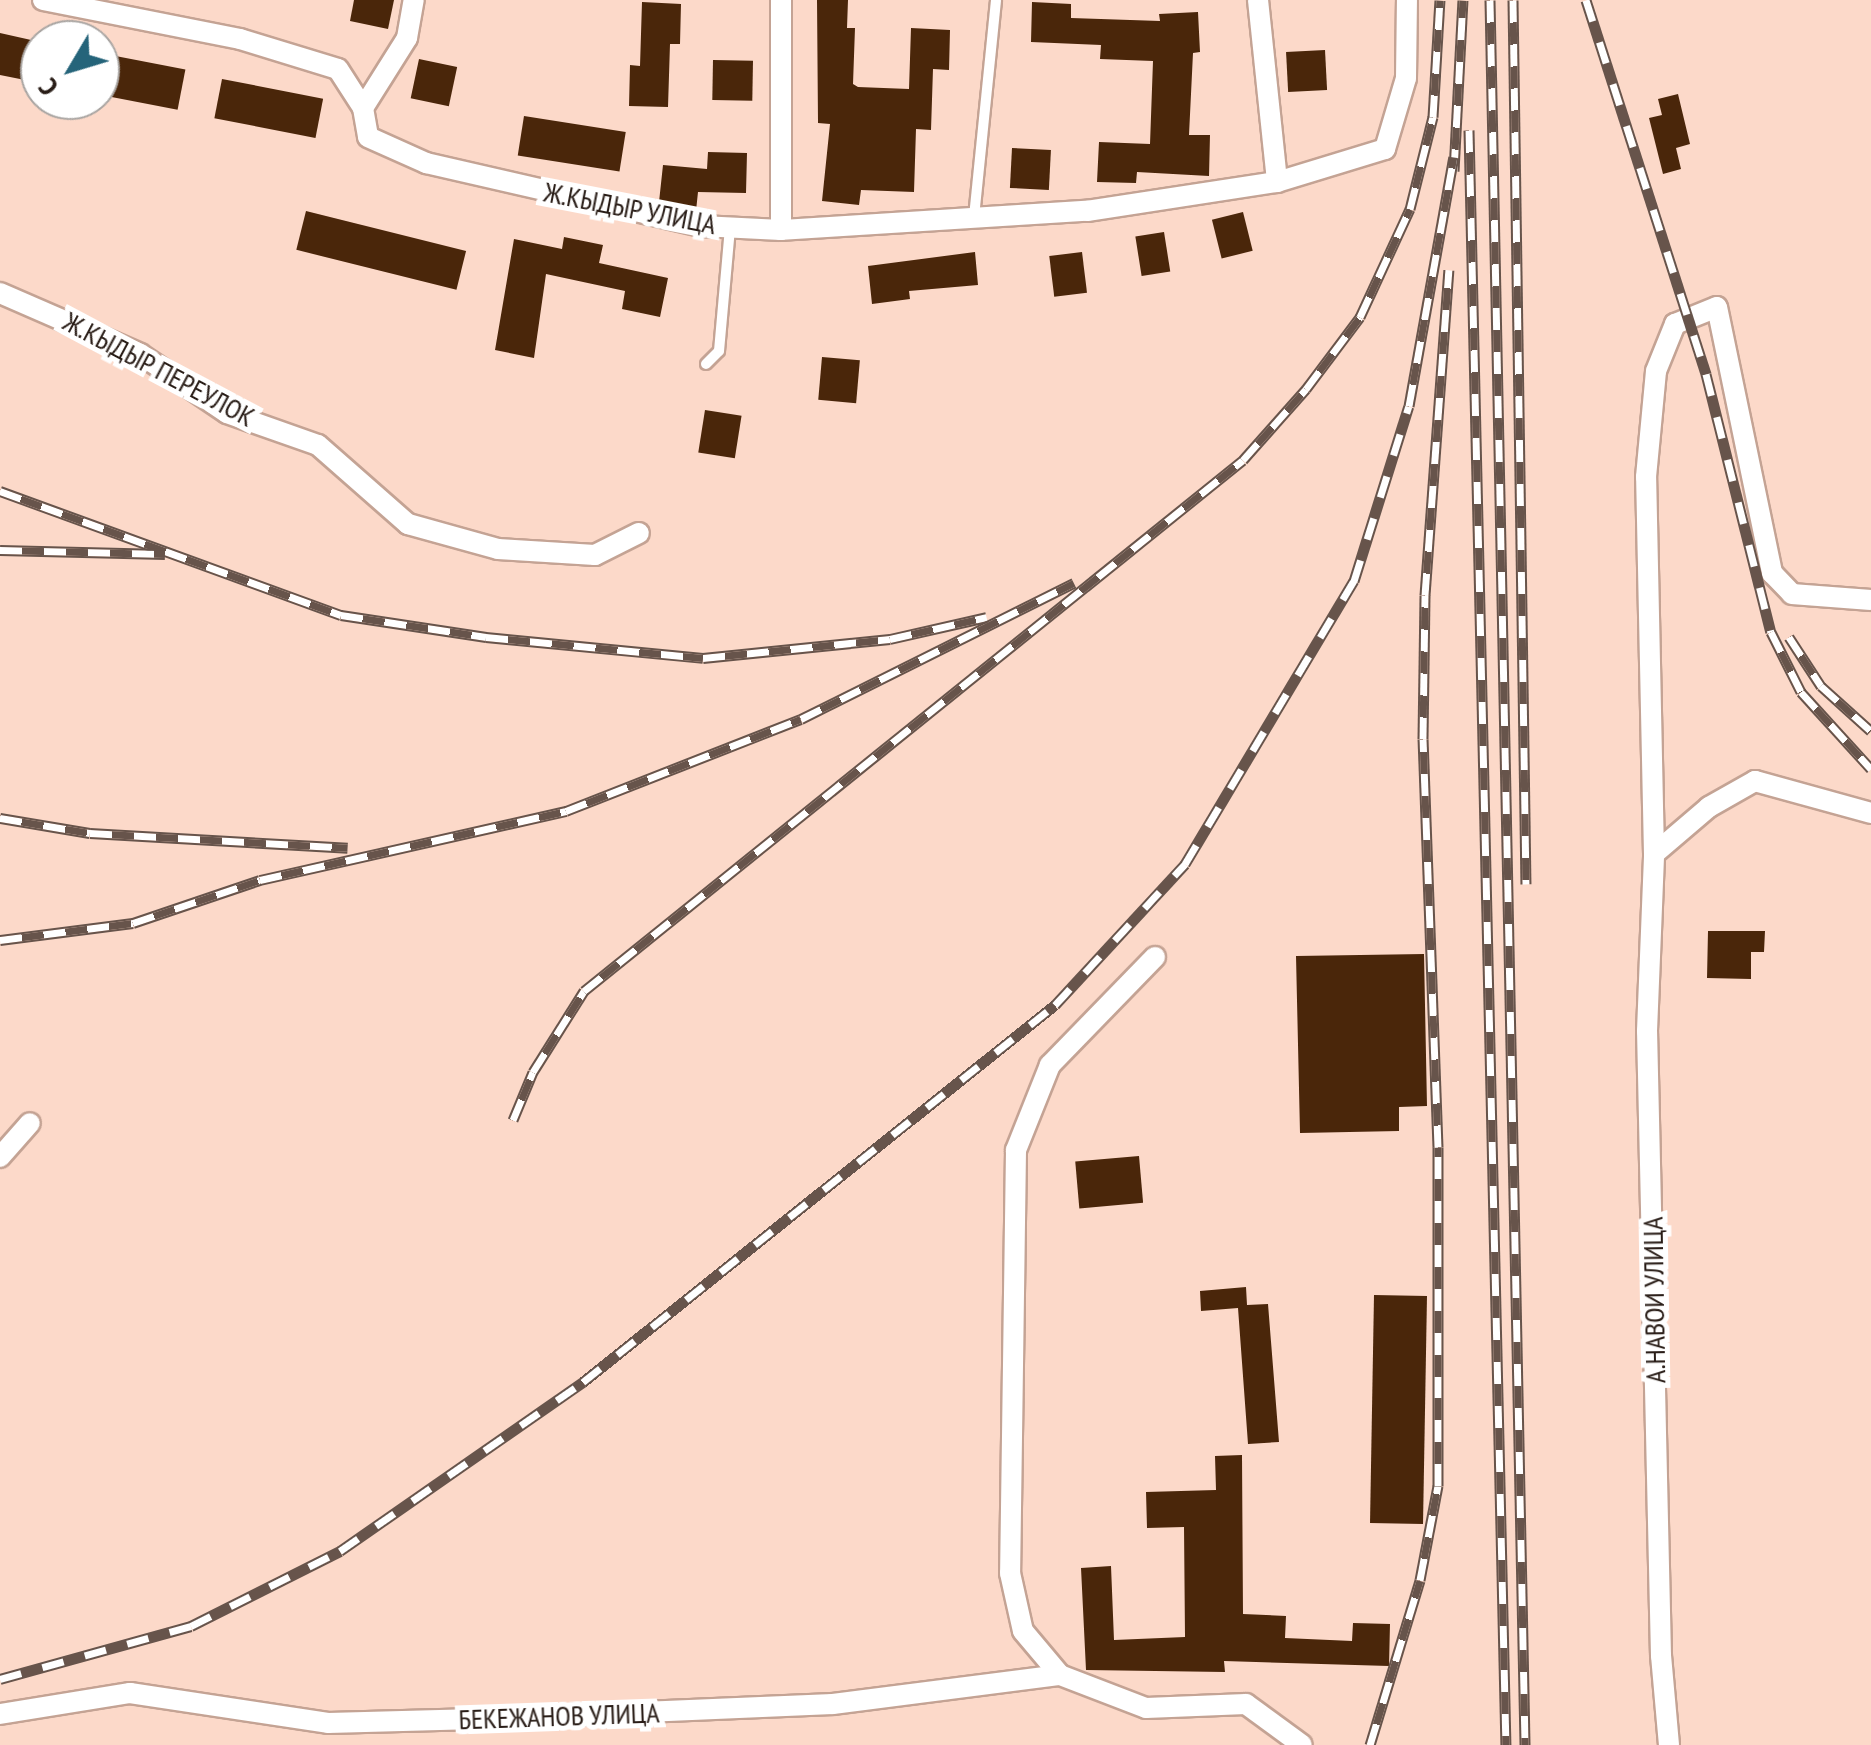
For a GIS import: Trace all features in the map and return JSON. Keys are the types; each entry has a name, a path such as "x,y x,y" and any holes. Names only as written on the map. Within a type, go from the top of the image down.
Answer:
{"street":[{"name":"Ж.КЫДЫР УЛИЦА","path":"44,0 240,39 338,69 363,108 368,137 426,163 730,228 781,230 1087,212 1277,182 1385,149 1406,78 1407,0"},
{"path":"363,108 407,38 414,0"},
{"path":"780,0 781,230"},
{"path":"1258,0 1277,182"},
{"name":"Ж.КЫДЫР ПЕРЕУЛОК","path":"0,294 140,354 227,413 318,444 408,524 498,549 595,555 640,533"},
{"name":"А.НАВОИ УЛИЦА","path":"1669,1745 1661,1656 1647,1030 1654,854 1646,476 1656,371 1676,324 1717,307 1772,572 1792,594 1871,600"},
{"path":"1654,854 1709,807 1755,781 1871,813"},
{"name":"БЕКЕЖАНОВ УЛИЦА","path":"1060,1675 1023,1631 1010,1574 1009,1358 1016,1150 1050,1065 1154,957"},
{"path":"0,1156 30,1123"},
{"name":"БЕКЕЖАНОВ УЛИЦА","path":"0,1714 130,1693 328,1724 458,1720 833,1704 1060,1675 1146,1708 1246,1704 1302,1745"}],"lane":[{"path":"974,217 996,0"},
{"path":"706,364 719,352 730,228"}],"building":[{"path":"354,0 394,0 388,29 350,21"},
{"path":"817,0 848,0 847,28 855,28 853,84 858,87 909,89 911,28 950,30 949,70 933,69 931,130 916,129 914,192 861,190 859,205 822,201 830,124 818,123"},
{"path":"642,2 681,4 680,44 670,44 668,107 629,106 630,65 640,66"},
{"path":"1032,2 1071,4 1071,18 1160,21 1159,14 1198,12 1200,52 1193,53 1189,135 1210,135 1209,176 1137,172 1136,183 1097,182 1099,142 1150,144 1153,61 1100,59 1101,45 1031,42"},
{"path":"0,33 20,38 20,79 0,75"},
{"path":"1325,50 1327,90 1288,92 1286,52"},
{"path":"120,57 185,70 178,110 120,99"},
{"path":"419,59 457,67 449,106 411,98"},
{"path":"713,60 753,61 752,101 712,100"},
{"path":"222,79 323,99 315,138 214,118"},
{"path":"1678,94 1690,144 1676,148 1681,169 1663,174 1649,118 1662,115 1658,99"},
{"path":"524,116 626,132 619,172 518,156"},
{"path":"1012,148 1051,150 1049,190 1010,188"},
{"path":"708,152 747,153 746,193 698,192 696,211 659,202 663,165 707,169"},
{"path":"306,211 466,251 456,290 296,250"},
{"path":"1243,212 1253,251 1222,259 1212,220"},
{"path":"1164,232 1170,272 1142,276 1135,237"},
{"path":"564,237 603,245 599,263 668,278 660,317 622,309 625,291 546,274 534,358 495,350 514,239 562,249"},
{"path":"975,252 978,285 909,291 910,299 872,304 868,266"},
{"path":"1082,252 1087,293 1054,297 1049,256"},
{"path":"822,357 860,360 856,403 818,400"},
{"path":"705,410 742,416 735,458 698,452"},
{"path":"1708,931 1765,931 1764,952 1751,952 1751,979 1707,978"},
{"path":"1424,954 1427,1106 1399,1107 1399,1131 1300,1133 1296,956"},
{"path":"1139,1156 1143,1203 1079,1208 1075,1162"},
{"path":"1246,1287 1247,1305 1268,1304 1279,1442 1248,1444 1238,1308 1201,1311 1200,1291"},
{"path":"1374,1295 1427,1296 1423,1524 1370,1523"},
{"path":"1242,1455 1243,1614 1286,1616 1285,1638 1352,1641 1353,1623 1390,1624 1389,1666 1224,1661 1225,1672 1086,1670 1081,1568 1111,1566 1114,1640 1185,1637 1184,1527 1147,1528 1146,1492 1216,1490 1215,1456"}],"railway":[{"path":"513,1120 533,1072 584,991 1243,460 1306,389 1360,317 1410,209 1433,117 1440,0"},
{"path":"1454,171 1463,0"},
{"path":"1490,0 1525,1745"},
{"path":"1513,0 1526,884"},
{"path":"1586,0 1706,374 1771,632 1801,692 1871,769"},
{"path":"1469,130 1506,1745"},
{"path":"0,1679 191,1626 340,1551 583,1382 1055,1005 1185,864 1354,581 1409,406 1454,157"},
{"path":"1370,1745 1420,1580 1438,1486 1438,1147 1423,739 1425,595 1449,270"},
{"path":"0,491 341,615 486,637 703,658 890,639 987,617"},
{"path":"0,550 165,554"},
{"path":"0,940 133,923 260,880 566,811 801,719 1074,583"},
{"path":"1789,637 1821,686 1871,731"},
{"path":"0,818 90,833 348,848"}]}
